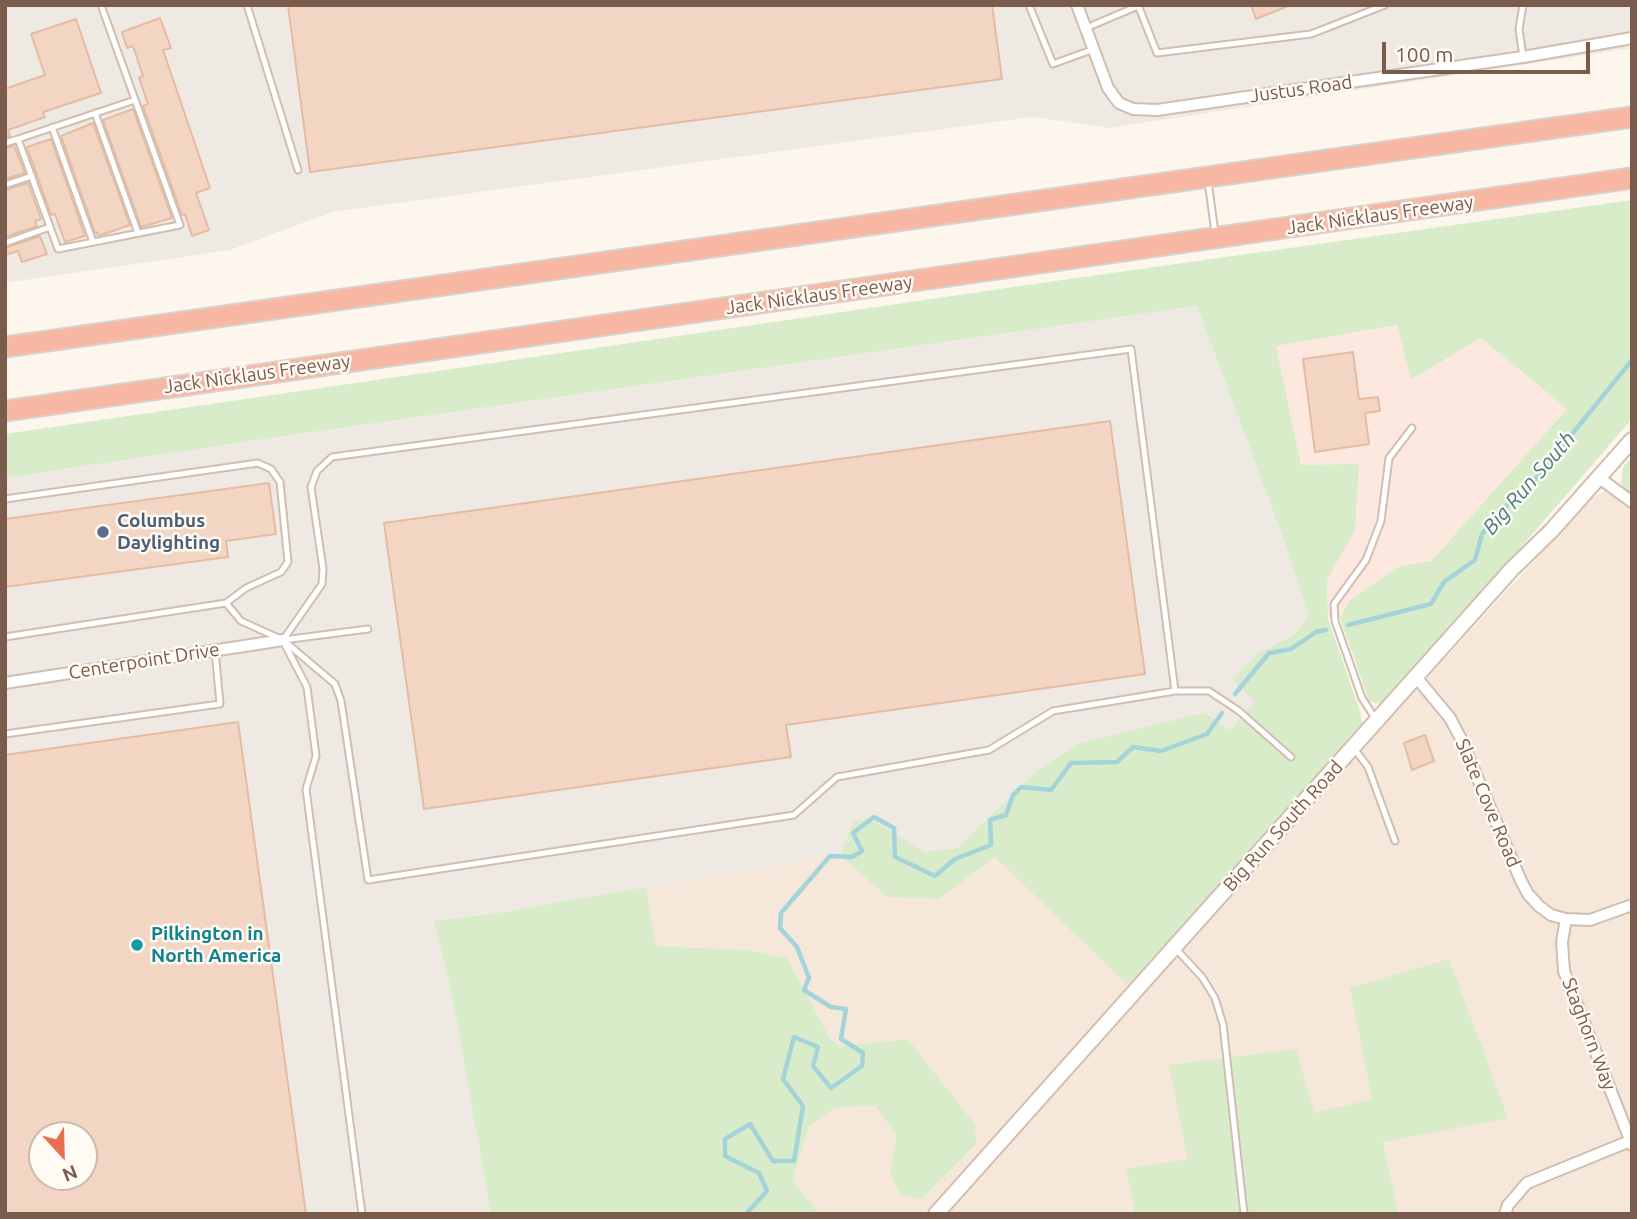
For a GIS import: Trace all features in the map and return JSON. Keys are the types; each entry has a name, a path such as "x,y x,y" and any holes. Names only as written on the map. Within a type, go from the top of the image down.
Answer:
{"highway":[{"path":"5,347 1632,117"},
{"name":"Jack Nicklaus Freeway","path":"5,411 1632,178"}],"street":[{"name":"Justus Road","path":"1077,5 1108,88 1119,103 1133,109 1157,110 1523,57 1632,38"},
{"name":"Big Run South Road","path":"936,1214 1353,747 1632,440"},
{"path":"1598,477 1632,502"},
{"name":"Centerpoint Drive","path":"5,683 283,640"},
{"name":"Slate Cove Road","path":"1416,677 1450,718 1461,739 1528,894 1551,915 1566,919"},
{"path":"1566,919 1590,920 1632,905"},
{"name":"Staghorn Way","path":"1566,919 1562,942 1564,971 1631,1143"},
{"path":"1505,1214 1508,1205 1528,1183 1631,1143"}],"lane":[{"path":"18,139 58,248 180,225 101,5"},
{"path":"247,5 298,170"},
{"path":"1029,5 1053,64 1094,49"},
{"path":"1086,28 1138,6 1157,53 1311,34 1385,5"},
{"path":"1523,5 1519,29 1523,57"},
{"path":"5,143 135,100"},
{"path":"95,113 138,233"},
{"path":"52,127 93,242"},
{"path":"5,185 32,176"},
{"path":"1207,178 1215,239"},
{"path":"5,243 50,227"},
{"path":"283,640 322,584 323,569 311,487 317,471 332,457 1131,349 1175,691"},
{"path":"1377,721 1363,698 1335,621 1334,604 1366,561 1381,521 1389,458 1412,428"},
{"path":"5,499 258,463 271,469 280,482 288,562 281,572 246,588 226,603 5,637"},
{"path":"226,603 241,621 283,640 335,684 341,701 368,880 794,815 837,777 989,750 1053,711 1175,691 1209,691 1239,711 1291,757"},
{"path":"283,640 368,629"},
{"path":"283,640 307,687 316,756 306,789 362,1214"},
{"path":"5,734 220,705 215,650"},
{"path":"1353,747 1368,766 1395,841"},
{"path":"1174,947 1202,977 1215,998 1223,1024 1244,1214"}],"shaded area":[{"path":"5,5 1632,5 1632,48 1109,128 1032,117 332,212 230,250 5,283"},
{"path":"1197,306 1309,615 1293,636 1257,654 1233,679 1256,701 1230,730 1036,772 957,848 925,853 869,818 853,822 840,855 504,912 434,921 452,995 491,1214 5,1214 5,478"},
{"path":"1397,325 1412,380 1481,338 1567,409 1431,561 1397,567 1349,601 1340,618 1328,619 1327,579 1355,530 1359,464 1301,466 1276,346"},
{"path":"1621,482 1625,491 1632,495 1632,1214 1399,1214 1350,988 1373,1099 1314,1113 1189,1159 1126,1169 1135,1214 820,1214 792,1181 809,1127 836,1107 875,1106 896,1135 890,1172 900,1195 921,1198 976,1146 908,1039 841,1046 831,1040 787,958 746,950 656,946 646,887 840,855 887,897 939,899 995,857 1363,727 1369,741 1591,499"}],"green space":[{"path":"1632,200 1632,419 1472,604 1380,704 1369,701 1340,618 1349,601 1397,567 1431,561 1567,409 1481,338 1411,380 1397,325 1276,346 1301,465 1359,464 1355,530 1327,580 1328,619 1363,727 1130,987 995,857 939,899 887,897 840,855 853,822 869,818 925,852 957,848 1036,772 1080,743 1204,713 1230,730 1255,701 1232,679 1257,654 1293,636 1309,615 1197,306 5,478 5,434"},
{"path":"1632,457 1632,495 1625,491 1621,482 1623,467"},
{"path":"646,887 656,946 746,950 787,958 831,1040 841,1046 908,1039 975,1125 976,1145 921,1199 900,1195 890,1172 896,1135 875,1106 836,1107 809,1127 792,1181 820,1214 491,1214 452,995 434,921 504,912"},
{"path":"1449,959 1508,1118 1383,1142 1399,1214 1135,1214 1126,1169 1188,1159 1169,1065 1296,1049 1314,1113 1372,1099 1350,988"}],"building":[{"path":"288,5 992,5 1002,79 310,172"},
{"path":"1251,5 1288,5 1288,6 1256,19"},
{"path":"160,18 171,48 163,50 210,188 196,193 209,230 192,236 143,106 148,104 139,78 143,76 133,46 127,48 122,32"},
{"path":"76,19 101,93 43,112 45,117 8,130 10,136 5,137 5,89 45,75 31,34"},
{"path":"133,109 172,218 141,227 103,120"},
{"path":"93,123 130,225 98,236 61,136"},
{"path":"51,139 85,236 65,242 55,214 51,215 27,147"},
{"path":"14,146 25,173 5,179 5,148"},
{"path":"28,183 41,219 35,221 37,226 5,237 5,190"},
{"path":"40,236 47,254 22,262 18,251 5,255 5,248"},
{"path":"1353,352 1359,399 1378,397 1380,411 1365,413 1369,444 1315,452 1303,359"},
{"path":"1110,421 1145,674 786,725 791,757 424,809 384,523"},
{"path":"269,483 276,534 226,541 228,557 5,587 5,519"},
{"name":"Pilkington in North America","path":"238,722 306,1214 5,1214 5,755"},
{"path":"1425,735 1434,761 1412,770 1404,743"}],"waterway":[{"name":"Big Run South","path":"1348,625 1431,604 1444,582 1475,560 1482,534 1505,507 1522,496 1632,360"},
{"name":"Big Run South","path":"1235,694 1269,653 1291,649 1316,632 1326,630"},
{"name":"Big Run South","path":"746,1214 767,1191 759,1173 725,1156 725,1139 750,1124 773,1161 794,1161 803,1106 783,1079 794,1037 818,1047 813,1066 831,1088 862,1066 863,1053 841,1039 846,1009 831,1007 804,990 809,978 797,947 780,928 781,913 830,856 852,857 862,851 853,833 874,817 894,828 895,857 935,876 955,859 991,845 990,820 1006,815 1013,795 1021,787 1051,790 1071,763 1117,762 1133,747 1161,751 1207,734 1222,713"}],"place":[{"name":"Columbus Daylighting","path":"103,532"},
{"name":"Pilkington in North America","path":"137,945"}]}
